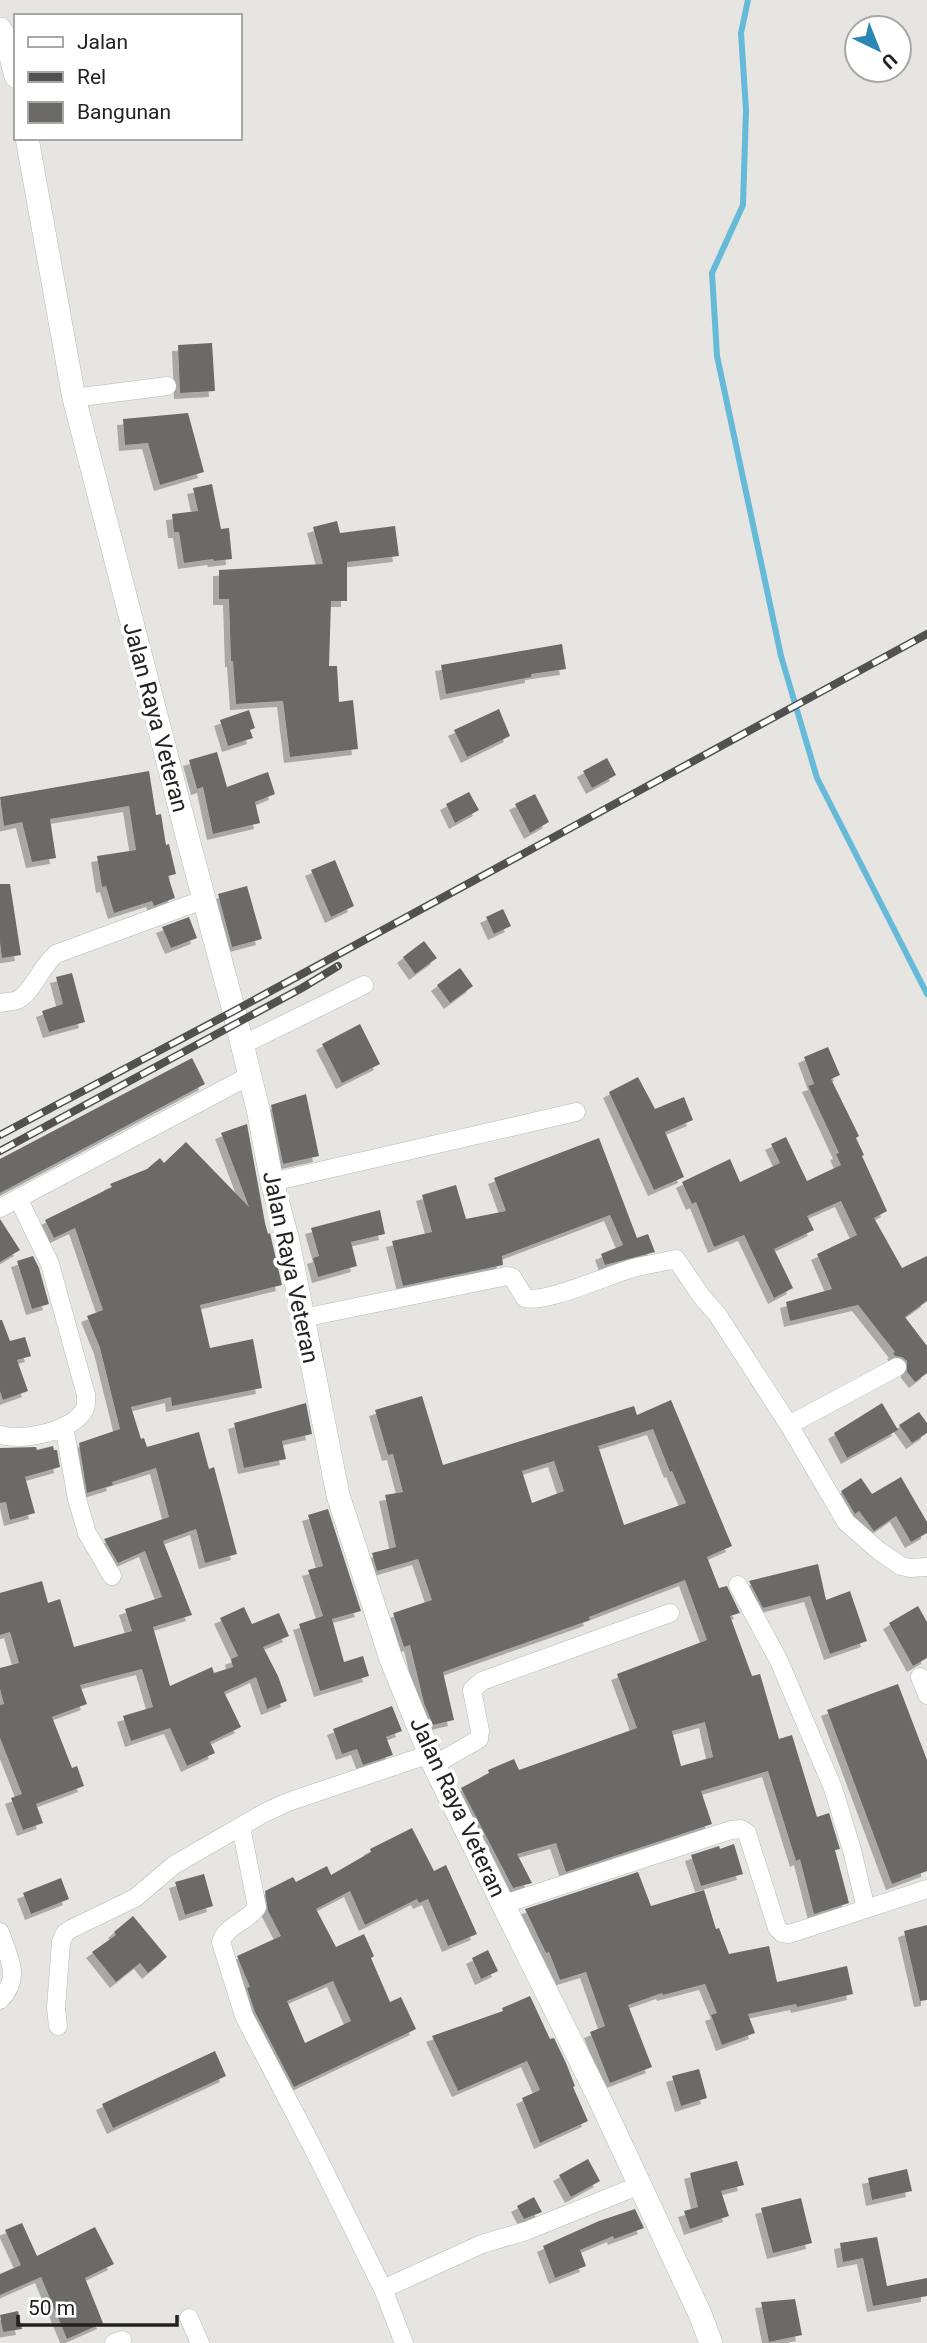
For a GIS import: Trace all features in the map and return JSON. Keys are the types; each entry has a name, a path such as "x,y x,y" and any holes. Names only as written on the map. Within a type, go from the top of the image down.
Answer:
{"street":[{"path":"0,29 7,42 14,68"},
{"name":"Jalan Raya Veteran","path":"27,140 74,398 242,1045 288,1241 338,1495 391,1659 432,1760 640,2185 700,2314 710,2343"},
{"path":"74,398 167,386"},
{"path":"0,1003 19,1000 27,993 46,962 56,954 205,899"},
{"path":"242,1045 364,985"},
{"path":"0,1208 249,1076"},
{"path":"272,1182 576,1112"},
{"path":"0,1435 21,1438 65,1431 86,1408 86,1395 50,1264 18,1198"},
{"path":"303,1318 507,1276 512,1277 525,1298 530,1299 645,1265 676,1259 717,1314 789,1425 846,1522 901,1566 927,1567"},
{"path":"789,1425 897,1367"},
{"path":"65,1431 77,1499 87,1533 112,1576"},
{"path":"738,1585 779,1661 833,1788 866,1909"},
{"path":"58,2026 56,2008 61,1942 71,1929 135,1898 174,1866 288,1802 432,1760 479,1739 480,1731 472,1690 482,1681 670,1613"},
{"path":"920,1677 927,1695"},
{"path":"241,1826 257,1907 251,1915 226,1931 221,1942 243,2016 383,2289 404,2343"},
{"path":"504,1904 741,1829 747,1833 782,1934 927,1889"},
{"path":"0,1933 13,1979 10,1990 0,2000"},
{"path":"383,2289 482,2244 526,2231 640,2185"},
{"path":"189,2318 200,2343"}],"building":[{"path":"212,343 215,391 180,393 178,345"},
{"path":"188,413 204,472 160,485 148,443 125,445 123,419"},
{"path":"212,484 221,529 229,528 232,559 184,563 179,532 174,532 172,514 198,511 193,488"},
{"path":"337,521 340,533 395,526 399,556 347,562 347,601 331,601 329,666 337,666 339,702 353,700 358,749 290,757 283,701 236,704 231,661 229,599 219,599 219,570 323,564 313,527"},
{"path":"562,644 566,669 531,674 531,677 446,694 441,665"},
{"path":"499,709 510,736 467,757 454,730"},
{"path":"249,710 255,728 250,730 253,738 228,746 220,720"},
{"path":"217,752 227,787 268,772 275,794 255,802 260,823 213,834 203,787 197,789 189,760"},
{"path":"607,758 616,775 592,788 583,771"},
{"path":"149,771 156,815 161,814 166,845 169,844 176,874 168,876 175,898 154,906 152,901 114,913 106,886 102,887 97,856 136,850 129,806 50,819 56,858 32,862 22,822 4,826 0,797"},
{"path":"469,792 479,810 455,823 446,804"},
{"path":"535,794 549,822 530,833 515,804"},
{"path":"335,860 354,906 331,917 311,870"},
{"path":"0,884 10,884 21,955 2,958"},
{"path":"247,886 262,939 232,947 218,894"},
{"path":"503,909 511,926 494,934 486,917"},
{"path":"189,917 197,938 171,948 162,927"},
{"path":"424,941 437,958 415,974 403,957"},
{"path":"460,968 473,986 450,1003 437,985"},
{"path":"72,973 85,1022 49,1032 42,1011 63,1004 56,977"},
{"path":"360,1024 380,1064 342,1083 322,1044"},
{"path":"828,1047 840,1075 831,1079 859,1136 856,1138 864,1155 862,1156 887,1211 874,1218 902,1268 927,1256 927,1301 905,1317 927,1346 927,1373 915,1382 907,1372 907,1361 895,1356 895,1352 858,1305 790,1321 786,1302 832,1289 817,1254 857,1235 841,1201 807,1216 814,1230 774,1249 793,1288 774,1298 744,1235 714,1247 696,1202 692,1204 682,1182 730,1159 740,1182 780,1163 771,1144 786,1137 807,1181 841,1165 836,1154 839,1153 808,1086 814,1084 804,1057"},
{"path":"192,1058 205,1084 0,1193 0,1159"},
{"path":"638,1077 655,1109 684,1097 693,1120 665,1132 684,1177 654,1190 609,1092"},
{"path":"306,1094 319,1156 283,1164 271,1105"},
{"path":"247,1124 265,1223 268,1234 270,1233 282,1285 200,1305 210,1348 253,1339 262,1388 172,1406 171,1397 131,1407 141,1439 144,1438 147,1447 199,1432 209,1469 214,1467 237,1554 205,1563 196,1529 163,1541 192,1615 153,1627 170,1686 212,1667 214,1673 233,1667 231,1659 238,1656 220,1618 244,1607 252,1624 279,1613 289,1636 263,1647 287,1701 267,1709 256,1677 224,1692 241,1727 210,1742 215,1753 187,1766 170,1728 131,1741 123,1716 153,1707 142,1669 80,1685 87,1704 52,1717 72,1768 77,1766 84,1786 36,1804 43,1823 23,1830 11,1798 22,1794 0,1738 0,1705 4,1704 0,1689 0,1668 19,1663 10,1632 0,1635 0,1593 42,1581 48,1603 60,1599 74,1647 132,1631 125,1609 162,1597 145,1551 118,1563 104,1539 169,1517 156,1468 87,1493 79,1443 120,1429 100,1348 87,1316 103,1310 75,1228 54,1238 45,1220 112,1187 110,1184 147,1169 160,1158 164,1163 186,1142 249,1207 221,1133"},
{"path":"599,1138 637,1238 648,1234 655,1252 605,1265 601,1254 623,1245 610,1215 502,1256 503,1265 403,1286 392,1241 432,1232 422,1195 456,1185 466,1219 506,1211 494,1178"},
{"path":"380,1210 385,1234 351,1242 357,1266 318,1277 313,1258 319,1256 311,1228"},
{"path":"0,1219 20,1250 0,1262"},
{"path":"33,1256 49,1304 32,1309 17,1261"},
{"path":"0,1320 10,1341 25,1337 31,1356 17,1360 28,1391 3,1400 0,1391"},
{"path":"422,1396 443,1465 634,1406 637,1415 671,1400 732,1546 707,1557 719,1588 727,1586 740,1613 730,1616 752,1676 760,1674 779,1739 792,1735 817,1817 829,1813 840,1849 835,1850 849,1903 814,1914 800,1859 796,1861 768,1771 701,1791 712,1824 566,1872 556,1843 517,1854 532,1883 513,1888 461,1788 489,1773 488,1770 514,1759 519,1770 637,1728 617,1674 707,1640 685,1580 589,1617 590,1620 443,1672 454,1720 433,1725 424,1703 410,1645 404,1647 393,1613 432,1600 418,1559 377,1571 372,1553 396,1547 385,1495 403,1492 393,1454 388,1455 375,1410","holes":["653,1429 686,1503 624,1525 598,1446","554,1461 564,1491 532,1503 522,1471","705,1722 713,1757 681,1766 672,1731"]},
{"path":"306,1403 312,1434 282,1441 286,1459 244,1468 234,1423"},
{"path":"882,1403 898,1430 847,1458 834,1433"},
{"path":"919,1412 927,1423 927,1433 912,1443 899,1425"},
{"path":"53,1446 54,1450 57,1450 60,1467 25,1477 35,1513 10,1520 6,1502 0,1503 0,1448 36,1447 37,1450"},
{"path":"901,1477 927,1522 927,1533 911,1542 896,1516 874,1531 859,1511 855,1514 841,1491 861,1478 872,1494"},
{"path":"328,1509 361,1611 332,1619 344,1662 363,1656 369,1676 320,1691 299,1624 323,1616 308,1570 323,1566 308,1515"},
{"path":"818,1564 826,1600 850,1591 867,1641 830,1654 810,1596 763,1608 749,1581"},
{"path":"918,1606 927,1622 927,1658 913,1666 889,1623"},
{"path":"898,1684 927,1760 927,1871 892,1884 827,1710"},
{"path":"392,1706 402,1731 386,1737 393,1755 363,1765 357,1749 342,1754 333,1729"},
{"path":"412,1828 434,1871 446,1865 477,1934 448,1946 428,1899 419,1903 417,1899 365,1925 350,1891 316,1909 336,1947 364,1934 390,2002 401,1997 416,2029 294,2087 255,2012 247,1988 250,1987 237,1956 281,1936 268,1911 265,1891 293,1877 296,1882 327,1866 331,1875 371,1852 370,1849","holes":["333,1981 351,2021 305,2043 287,2001"]},
{"path":"734,1844 743,1874 701,1886 691,1855"},
{"path":"638,1872 651,1906 704,1890 716,1929 719,1928 729,1954 769,1946 777,1982 847,1966 853,1994 797,2007 796,2004 748,2014 755,2033 722,2045 711,2015 717,2013 705,1984 663,1995 662,1993 628,2005 652,2067 610,2083 590,2032 605,2026 586,1972 560,1980 549,1952 546,1953 525,1909"},
{"path":"204,1874 213,1906 185,1915 175,1882"},
{"path":"61,1878 69,1899 31,1914 23,1893"},
{"path":"133,1916 167,1957 148,1973 140,1963 116,1982 92,1952 116,1935 114,1932"},
{"path":"927,1925 927,2000 920,2001 904,1931"},
{"path":"488,1950 498,1971 481,1979 472,1958"},
{"path":"530,1996 550,2039 554,2038 566,2063 588,2121 540,2143 522,2098 540,2090 527,2061 458,2091 432,2036 503,2011 502,2008"},
{"path":"215,2051 226,2076 113,2128 102,2104"},
{"path":"699,2069 707,2098 681,2106 672,2076"},
{"path":"588,2159 600,2181 571,2197 559,2175"},
{"path":"737,2161 744,2185 721,2191 729,2216 690,2229 684,2211 698,2207 690,2173"},
{"path":"907,2169 912,2191 872,2200 868,2178"},
{"path":"534,2197 542,2212 524,2219 517,2206"},
{"path":"801,2198 812,2243 773,2253 761,2208"},
{"path":"635,2209 644,2228 614,2239 613,2236 580,2250 586,2266 555,2278 543,2246 599,2221"},
{"path":"22,2223 37,2256 95,2227 114,2264 85,2278 103,2323 67,2339 41,2277 0,2295 0,2274 21,2265 5,2230"},
{"path":"877,2237 887,2286 927,2278 927,2296 873,2306 863,2258 843,2262 840,2243"},
{"path":"795,2299 802,2335 769,2342 761,2302"},
{"path":"18,2311 22,2329 3,2332 0,2315"}],"waterway":[{"path":"748,0 741,33 746,110 743,205 712,273 717,356 781,656 817,778 927,994"}],"railway":[{"path":"0,1135 234,1011 927,634"},
{"path":"0,1151 338,966"}]}
